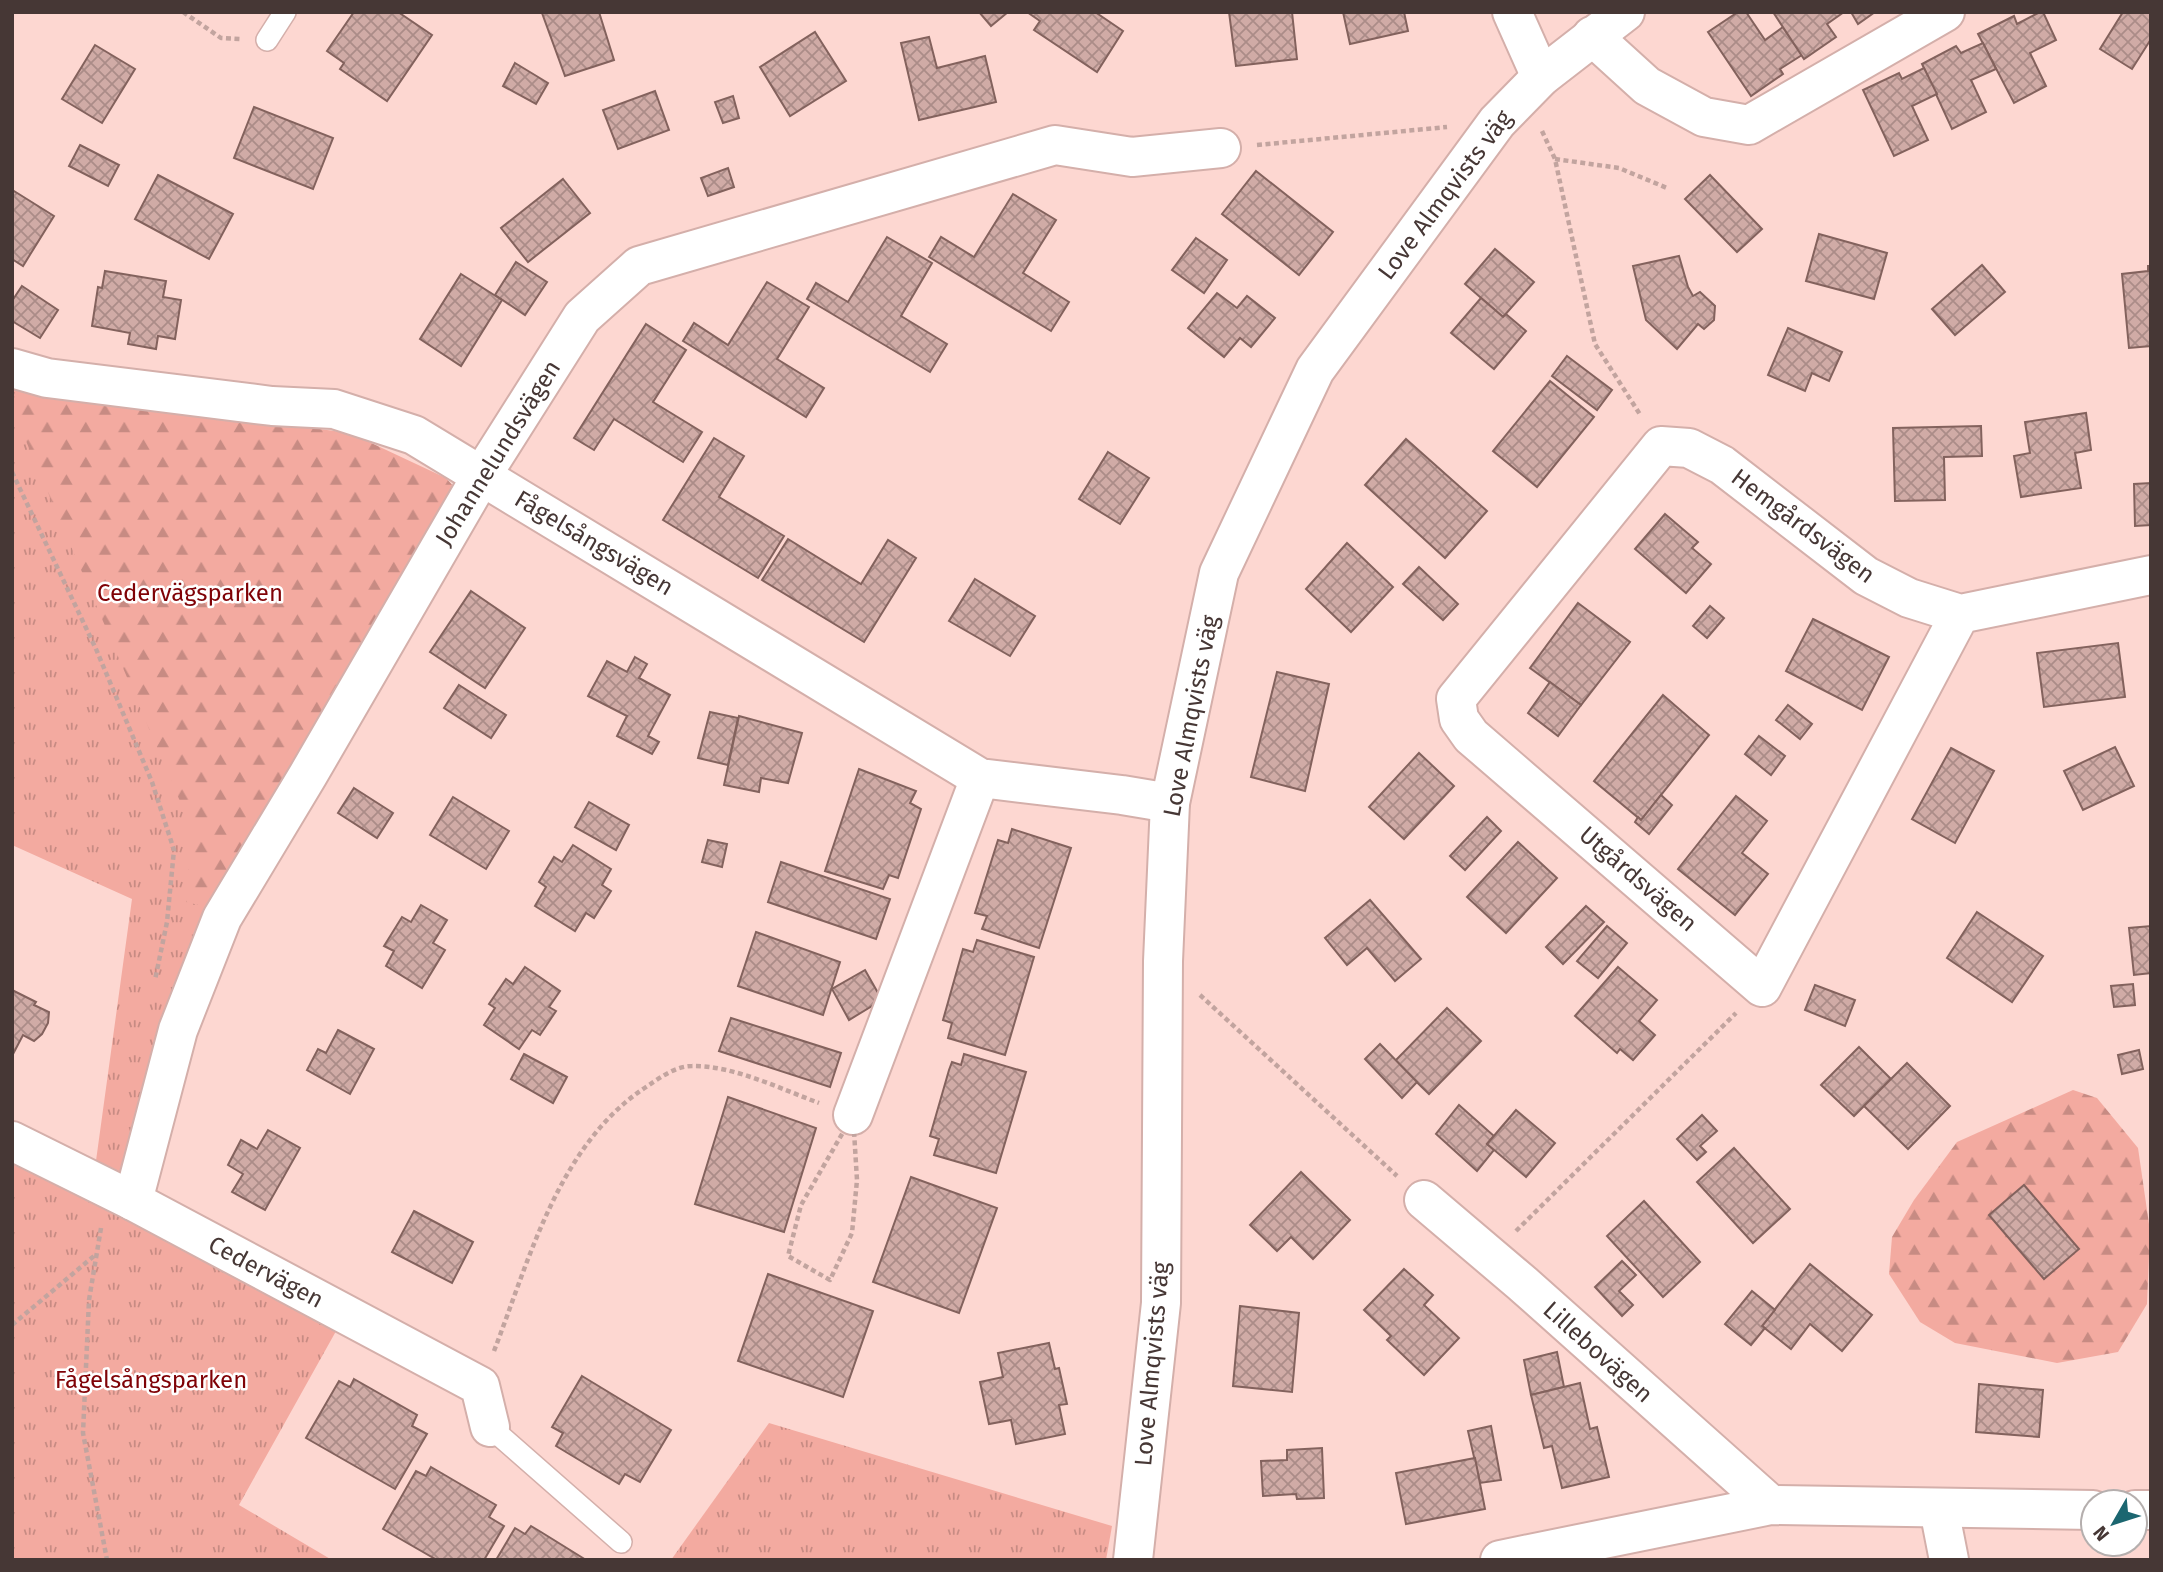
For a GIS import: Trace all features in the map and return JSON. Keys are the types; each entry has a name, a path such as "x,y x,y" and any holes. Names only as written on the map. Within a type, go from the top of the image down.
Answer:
{"street":[{"path":"1512,12 1541,78"},
{"name":"Love Almqvists väg","path":"1133,1560 1161,1303 1163,961 1170,803 1219,573 1315,370 1497,122 1541,78 1625,12"},
{"path":"1592,36 1647,86 1704,117 1749,125 1945,12"},
{"name":"Johannelundsvägen","path":"122,1195 178,1030 222,918 482,475 582,317 639,266 1055,145 1132,157 1221,148"},
{"name":"Fågelsångsvägen","path":"12,368 47,378 272,406 334,409 414,435 980,778 1170,803"},
{"name":"Hemgårdsvägen","path":"1661,446 1689,448 1722,465 1866,576 1909,598 1960,614 2151,575"},
{"name":"Utgårdsvägen","path":"1661,446 1456,699 1459,719 1471,736 1762,987"},
{"path":"1762,987 1960,614"},
{"path":"841,1110 980,778"},
{"name":"Cedervägen","path":"12,1141 122,1195 480,1386"},
{"name":"Lillebovägen","path":"1424,1200 1491,1256 1771,1505"},
{"path":"480,1386 490,1427"},
{"path":"1500,1560 1771,1505 2079,1510"},
{"path":"1939,1509 1948,1560"}],"lane":[{"path":"267,40 285,12"},
{"path":"490,1427 621,1542"}],"path":[{"path":"183,12 221,38"},
{"path":"1221,148 1497,122"},
{"path":"1661,446 1595,344 1555,159 1619,168 1667,188"},
{"path":"12,472 96,649 152,782 174,850 167,922 153,989"},
{"path":"1163,961 1424,1200"},
{"path":"1491,1256 1762,987"},
{"path":"480,1386 558,1188 575,1158 634,1094 667,1073 689,1065 718,1067 841,1110"},
{"path":"841,1110 857,1180 852,1233 830,1280 788,1256 801,1205 841,1110"},
{"path":"107,1560 83,1433 89,1300 95,1256 122,1195"},
{"path":"12,1325 95,1256"}],"green space":[{"name":"Cedervägsparken","path":"12,386 446,478 211,908 127,1185 95,1168 132,899 12,845"},
{"name":"Cedervägsparken","path":"35,392 350,433 446,478 454,487 211,908 186,902 191,827 23,434 12,425 12,397"},
{"path":"2073,1090 2097,1098 2138,1148 2150,1231 2147,1304 2118,1352 2057,1363 1955,1343 1920,1322 1889,1274 1892,1237 1914,1200 1957,1142"},
{"name":"Fågelsångsparken","path":"12,1150 340,1324 239,1505 332,1560 12,1560"},
{"path":"769,1423 1112,1526 1106,1560 671,1560"}],"building":[{"path":"354,12 398,12 432,35 387,101 340,69 344,63 327,51"},
{"path":"599,12 614,60 565,76 542,13"},
{"path":"979,12 1008,12 991,26"},
{"path":"1027,12 1095,12 1123,31 1097,72 1034,30 1040,21"},
{"path":"1229,12 1292,12 1297,59 1236,66"},
{"path":"1343,12 1404,12 1408,31 1350,44"},
{"path":"1738,12 1746,12 1765,40 1783,27 1802,55 1780,69 1783,74 1751,96 1708,32"},
{"path":"1773,12 1844,12 1827,24 1836,37 1804,59"},
{"path":"1851,12 1875,12 1858,24"},
{"path":"2043,12 2056,40 2030,53 2046,86 2014,103 1978,34 2014,16 2017,24"},
{"path":"2123,12 2151,12 2151,39 2132,69 2100,49"},
{"path":"815,32 846,81 790,116 760,67"},
{"path":"929,37 937,68 985,56 996,102 919,120 901,43"},
{"path":"1983,43 1996,69 1971,80 1986,112 1952,129 1922,64 1956,46 1961,53"},
{"path":"95,45 135,69 102,123 62,99"},
{"path":"515,63 548,83 536,104 503,86"},
{"path":"1924,68 1937,94 1912,106 1928,140 1894,156 1863,90 1899,73 1902,79"},
{"path":"655,91 669,130 618,149 603,110"},
{"path":"733,96 739,118 723,123 715,102"},
{"path":"254,107 333,138 313,189 234,158"},
{"path":"80,145 119,165 108,186 69,166"},
{"path":"728,168 734,187 708,196 701,178"},
{"path":"1256,171 1333,232 1299,275 1222,214"},
{"path":"158,175 233,214 209,259 135,219"},
{"path":"1710,175 1762,229 1737,252 1685,199"},
{"path":"563,179 590,213 528,262 501,228"},
{"path":"14,191 54,216 23,266 12,259"},
{"path":"1013,194 1056,220 1023,273 1069,302 1051,331 929,257 941,237 974,257"},
{"path":"1819,234 1887,253 1874,299 1806,281"},
{"path":"887,237 932,263 901,316 947,344 930,372 807,299 816,283 848,302"},
{"path":"1196,238 1227,260 1204,293 1172,270"},
{"path":"1495,249 1534,282 1503,317 1465,284"},
{"path":"1679,256 1693,296 1700,292 1715,306 1714,320 1704,329 1698,324 1677,349 1646,320 1633,266"},
{"path":"516,262 547,282 525,315 495,295"},
{"path":"1982,265 2005,292 1955,335 1932,309"},
{"path":"2148,266 2151,266 2151,346 2129,348 2122,274 2148,271"},
{"path":"105,271 166,281 163,297 181,300 175,339 158,336 156,349 128,344 130,333 92,326 98,287 102,288"},
{"path":"461,274 502,300 461,366 420,339"},
{"path":"767,282 809,307 777,359 824,388 806,417 683,341 694,323 728,345"},
{"path":"22,286 58,310 40,338 12,321 12,301"},
{"path":"1217,293 1237,308 1247,296 1275,318 1251,347 1240,338 1224,357 1188,328"},
{"path":"1481,298 1503,317 1506,314 1526,331 1494,369 1451,333"},
{"path":"646,324 686,350 653,402 702,432 683,462 614,419 594,450 574,438"},
{"path":"1788,328 1842,352 1829,381 1812,373 1805,391 1768,375"},
{"path":"1567,356 1612,390 1597,410 1552,376"},
{"path":"1550,381 1594,417 1537,487 1493,451"},
{"path":"2086,413 2091,450 2075,453 2081,488 2021,497 2014,456 2030,453 2025,422"},
{"path":"1981,426 1982,456 1944,457 1945,500 1895,501 1893,428"},
{"path":"714,438 744,456 719,497 784,536 758,578 663,520"},
{"path":"1406,439 1487,511 1445,558 1365,485"},
{"path":"1108,452 1149,478 1120,524 1079,499"},
{"path":"2151,483 2151,525 2135,526 2134,484"},
{"path":"1665,514 1698,542 1692,548 1711,564 1686,593 1635,549"},
{"path":"788,539 861,584 888,540 916,558 864,642 762,580"},
{"path":"1347,543 1393,587 1351,632 1306,589"},
{"path":"1419,567 1458,604 1443,620 1403,584"},
{"path":"975,579 1035,616 1010,656 949,621"},
{"path":"471,591 525,628 485,688 430,652"},
{"path":"1578,603 1630,642 1581,705 1530,668"},
{"path":"1710,606 1724,618 1707,638 1693,626"},
{"path":"1813,619 1889,657 1862,710 1786,671"},
{"path":"2118,643 2125,697 2044,707 2037,653"},
{"path":"635,657 647,664 639,678 670,695 648,736 659,742 652,754 617,736 627,716 588,696 607,661 627,672"},
{"path":"1277,672 1329,684 1305,791 1251,777"},
{"path":"1550,682 1581,705 1558,736 1528,713"},
{"path":"459,685 506,715 491,738 444,708"},
{"path":"1663,695 1709,735 1641,820 1594,781"},
{"path":"1788,705 1812,724 1800,739 1776,720"},
{"path":"710,712 738,718 728,765 698,758"},
{"path":"739,716 802,733 788,783 761,778 759,792 724,785"},
{"path":"1759,736 1785,756 1771,775 1745,754"},
{"path":"2115,747 2134,786 2083,810 2064,771"},
{"path":"1951,748 1994,771 1955,843 1912,819"},
{"path":"1419,753 1454,786 1404,839 1369,807"},
{"path":"859,769 916,791 910,803 921,809 898,878 889,875 883,889 825,871"},
{"path":"354,788 393,813 377,838 338,813"},
{"path":"1661,795 1672,805 1649,834 1635,822 1638,817 1641,820"},
{"path":"1736,796 1767,821 1742,853 1768,874 1735,915 1678,869"},
{"path":"453,797 509,831 486,869 430,835"},
{"path":"589,802 629,825 616,850 575,827"},
{"path":"1487,817 1501,831 1465,870 1450,856"},
{"path":"1012,829 1071,848 1039,948 982,929 987,916 975,913 998,840 1008,843"},
{"path":"708,840 727,844 722,867 702,862"},
{"path":"1518,842 1557,878 1506,933 1467,897"},
{"path":"573,845 611,869 602,885 611,891 594,918 586,913 575,931 535,906 546,887 539,882 554,857 562,862"},
{"path":"781,862 890,899 876,939 768,902"},
{"path":"1370,900 1421,959 1395,981 1367,948 1347,965 1325,938"},
{"path":"421,905 447,920 433,943 445,950 422,988 386,966 394,951 384,946 402,917 411,922"},
{"path":"1586,906 1604,922 1563,964 1546,947"},
{"path":"1977,912 2043,956 2012,1002 1947,958"},
{"path":"1607,926 1627,943 1598,978 1577,961"},
{"path":"2151,926 2151,973 2134,975 2129,928"},
{"path":"756,932 840,962 823,1015 738,986"},
{"path":"977,940 1034,957 1005,1055 948,1038 952,1023 943,1020 963,949 973,952"},
{"path":"525,967 560,991 549,1007 556,1011 540,1035 532,1030 519,1049 484,1025 495,1008 489,1004 506,979 513,984"},
{"path":"1618,967 1657,1000 1639,1021 1655,1035 1633,1060 1620,1049 1617,1053 1575,1016"},
{"path":"865,970 882,1000 849,1020 832,989"},
{"path":"2133,984 2135,1005 2114,1007 2111,986"},
{"path":"1815,985 1855,1000 1845,1026 1805,1010"},
{"path":"12,990 49,1012 48,1023 42,1034 34,1041 23,1035 12,1056"},
{"path":"1447,1008 1481,1041 1429,1094 1395,1061"},
{"path":"731,1018 841,1053 830,1087 719,1051"},
{"path":"338,1030 374,1049 350,1094 307,1070 318,1049 326,1053"},
{"path":"1380,1044 1417,1082 1402,1098 1365,1059"},
{"path":"1859,1047 1891,1079 1854,1116 1821,1085"},
{"path":"2139,1050 2143,1069 2122,1074 2118,1055"},
{"path":"524,1054 567,1077 553,1103 511,1079"},
{"path":"964,1054 1026,1072 996,1173 934,1155 939,1139 930,1136 949,1070 952,1062 961,1065"},
{"path":"1907,1063 1950,1106 1908,1149 1864,1106"},
{"path":"728,1097 816,1128 784,1232 695,1204"},
{"path":"1459,1105 1494,1136 1487,1144 1494,1150 1477,1171 1436,1134"},
{"path":"1516,1110 1555,1143 1526,1177 1487,1144"},
{"path":"1702,1115 1717,1131 1700,1146 1706,1152 1697,1160 1677,1139"},
{"path":"268,1130 300,1148 265,1210 232,1192 243,1174 228,1165 241,1140 257,1149"},
{"path":"1734,1148 1790,1209 1753,1243 1697,1182"},
{"path":"1301,1172 1350,1220 1313,1259 1291,1237 1277,1251 1250,1225"},
{"path":"911,1177 997,1208 959,1313 873,1282"},
{"path":"2024,1185 2079,1249 2044,1279 1989,1215"},
{"path":"1644,1201 1700,1262 1663,1297 1607,1236"},
{"path":"414,1211 473,1242 452,1283 392,1252"},
{"path":"1622,1261 1636,1275 1619,1291 1633,1305 1622,1316 1595,1287"},
{"path":"1810,1264 1872,1315 1842,1351 1810,1324 1791,1349 1762,1326"},
{"path":"1404,1269 1433,1295 1424,1305 1459,1338 1424,1375 1387,1340 1391,1336 1364,1310"},
{"path":"768,1274 873,1311 843,1397 738,1361"},
{"path":"1752,1291 1775,1310 1751,1345 1725,1324"},
{"path":"1240,1306 1299,1313 1292,1392 1233,1386"},
{"path":"1049,1343 1055,1369 1059,1368 1067,1404 1059,1405 1065,1434 1016,1444 1011,1420 989,1424 980,1382 1003,1377 998,1353"},
{"path":"1557,1352 1564,1387 1531,1395 1524,1360"},
{"path":"582,1376 671,1430 640,1482 625,1474 619,1484 556,1446 563,1433 552,1427"},
{"path":"354,1379 417,1415 412,1426 427,1434 395,1489 306,1438 339,1381 350,1387"},
{"path":"1580,1383 1590,1429 1597,1427 1609,1477 1562,1488 1552,1446 1544,1448 1531,1395"},
{"path":"1979,1384 2043,1390 2039,1437 1976,1432"},
{"path":"1491,1426 1501,1480 1480,1483 1468,1431"},
{"path":"1322,1448 1324,1498 1297,1499 1296,1494 1263,1496 1261,1461 1287,1460 1287,1450"},
{"path":"1475,1458 1485,1509 1406,1524 1396,1473"},
{"path":"431,1467 496,1505 489,1517 504,1526 484,1560 437,1560 383,1529 416,1471 426,1476"},
{"path":"531,1526 586,1560 496,1560 515,1528 525,1534"}]}
